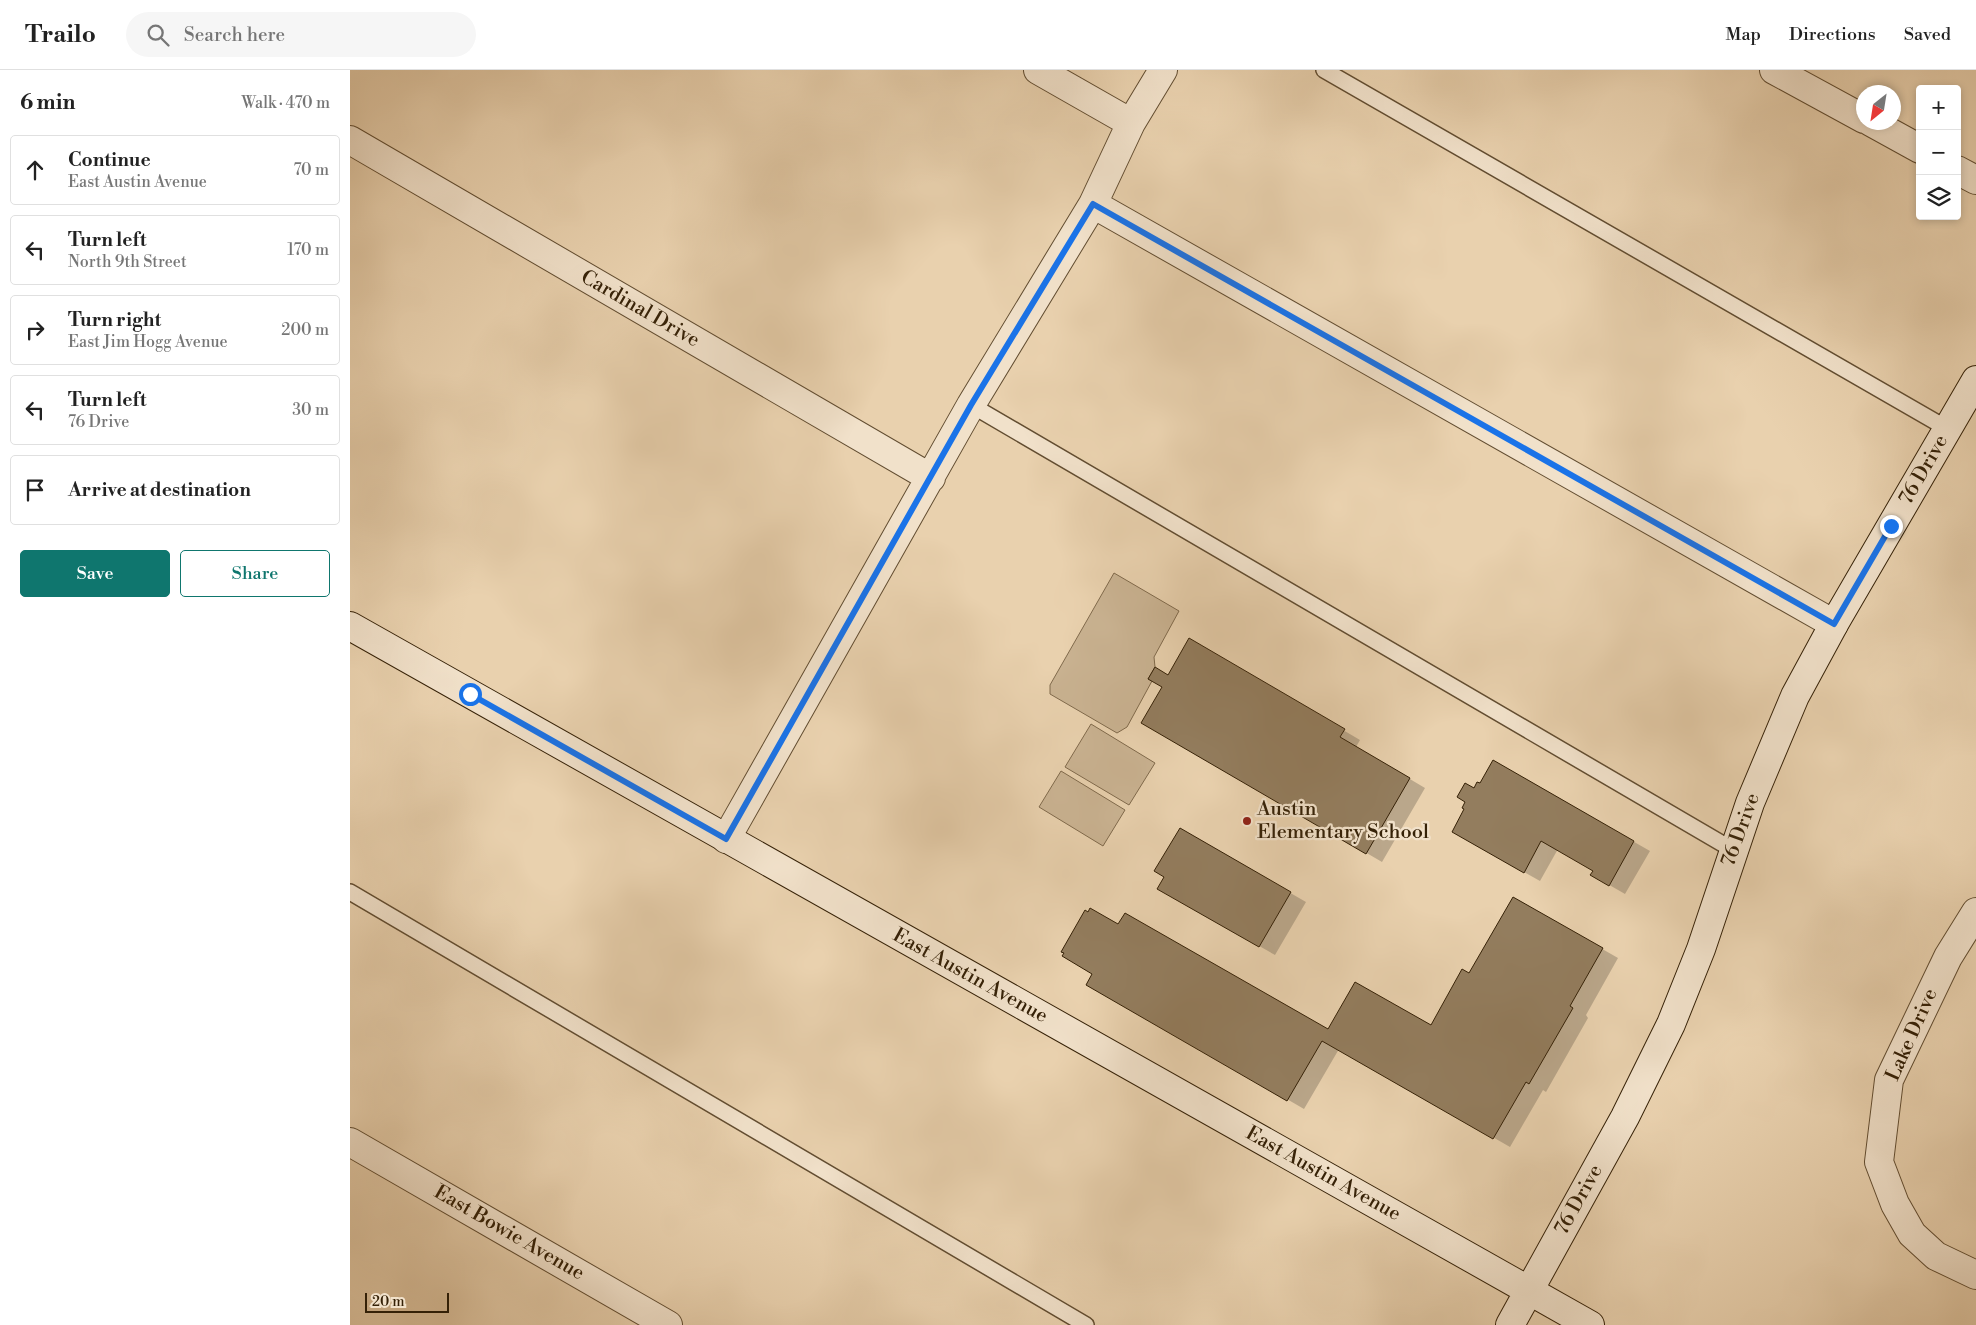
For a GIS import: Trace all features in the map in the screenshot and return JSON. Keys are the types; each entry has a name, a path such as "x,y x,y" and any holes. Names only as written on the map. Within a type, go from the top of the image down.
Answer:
{"street":[{"path":"1038,70 1131,123"},
{"path":"726,839 971,405 1093,204 1131,123 1163,70"},
{"path":"1774,70 1856,115"},
{"path":"1886,130 1916,147"},
{"name":"Cardinal Drive","path":"350,140 931,478"},
{"path":"1961,172 1976,180"},
{"path":"1093,204 1834,624"},
{"name":"76 Drive","path":"1510,1325 1625,1117 1671,1024 1701,949 1750,803 1795,696 1834,624 1976,380"},
{"name":"East Austin Avenue","path":"350,626 1590,1325"},
{"name":"Lake Drive","path":"1976,912 1948,958 1889,1080 1879,1162 1895,1204 1912,1234 1936,1256 1976,1275"},
{"name":"East Bowie Avenue","path":"350,1142 668,1325"}],"lane":[{"path":"1324,70 1948,429"},
{"path":"971,405 1733,850"},
{"path":"350,892 1086,1325"}],"shaded area":[{"path":"1114,573 1179,611 1154,657 1155,667 1148,679 1152,681 1127,727 1117,733 1050,694 1050,685"},
{"path":"1091,724 1155,763 1129,805 1065,767"},
{"path":"1061,771 1125,810 1103,846 1039,807"}],"building":[{"path":"1189,638 1345,729 1340,737 1410,778 1366,854 1141,723 1162,687 1148,679 1155,667 1168,675"},
{"path":"1493,760 1634,841 1609,886 1590,875 1593,871 1541,841 1524,873 1452,832 1464,809 1462,808 1465,802 1457,797 1465,783 1474,788 1477,782 1480,783"},
{"path":"1180,828 1291,892 1259,947 1157,889 1164,877 1154,871"},
{"path":"1513,897 1603,948 1570,1006 1573,1008 1529,1084 1526,1082 1493,1139 1322,1041 1287,1101 1086,985 1092,974 1062,956 1064,953 1061,952 1085,910 1088,912 1090,908 1118,924 1125,913 1328,1029 1355,982 1431,1025 1462,969 1469,973"}],"place":[{"name":"Austin Elementary School","path":"1247,821"}],"route":[{"path":"470,694 726,839 971,405 1093,204 1834,624 1891,526"}]}
